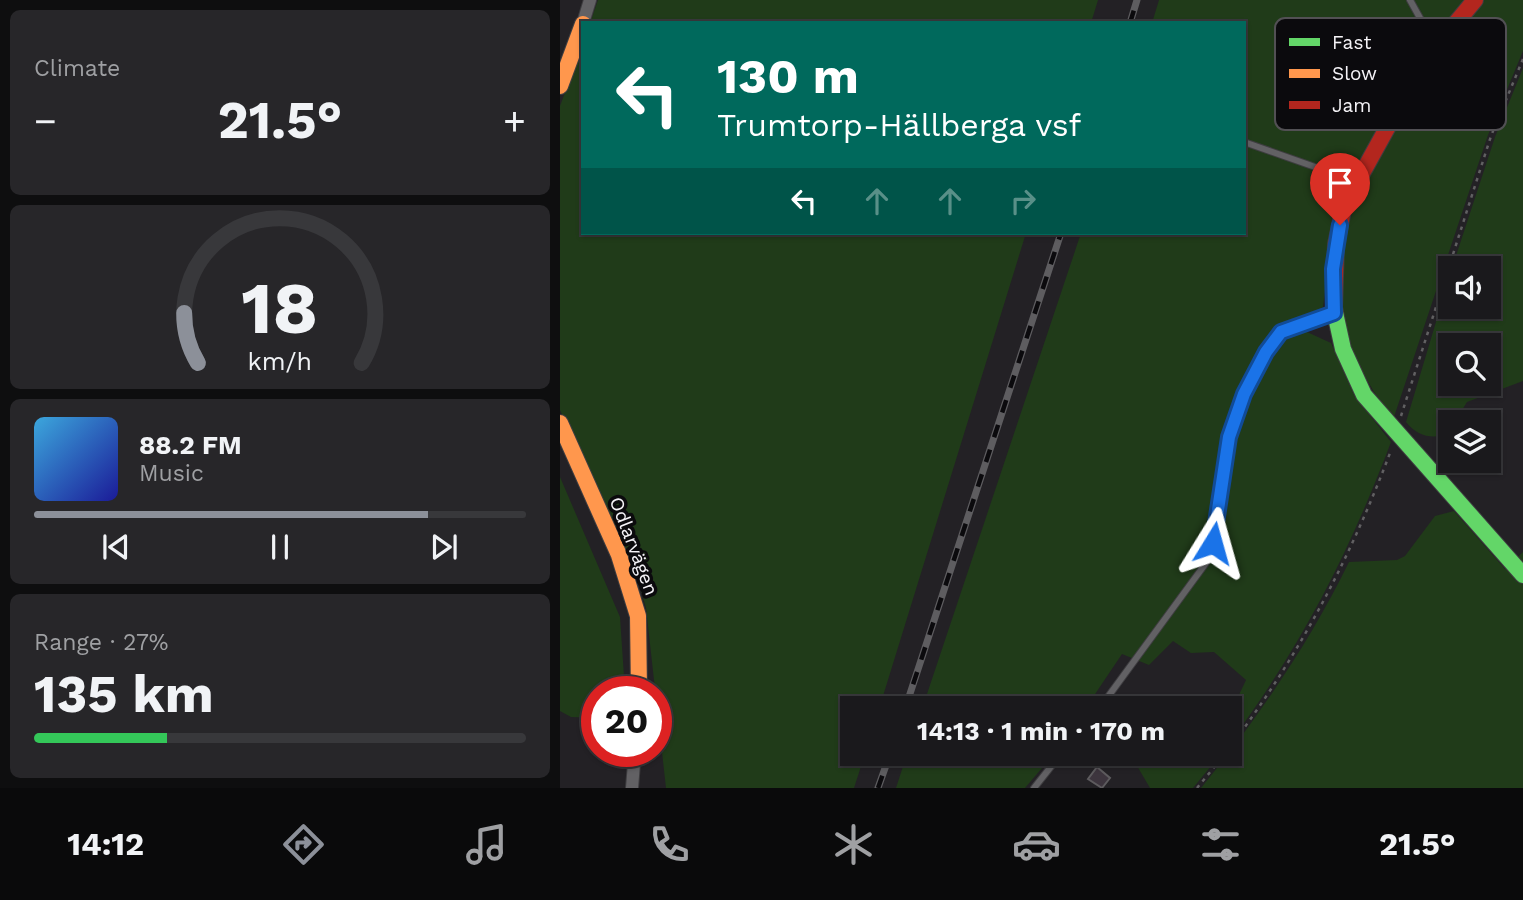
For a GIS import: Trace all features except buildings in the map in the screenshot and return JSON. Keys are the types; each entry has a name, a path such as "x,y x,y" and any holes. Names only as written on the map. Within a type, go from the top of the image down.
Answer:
{"street":[{"path":"584,21 590,0"},
{"path":"1460,18 1475,0"},
{"path":"560,86 581,28"},
{"path":"1384,130 1344,206 1336,244 1334,313 1353,374 1364,395 1395,434 1523,575"},
{"name":"Odlarvägen","path":"560,423 619,555 638,616 639,676"},
{"path":"632,788 634,767"}],"lane":[{"path":"1410,0 1420,18"},
{"path":"1246,143 1357,182"},
{"path":"1109,696 1206,563 1217,523 1229,437 1244,394 1266,352 1281,332 1334,313"},
{"path":"1034,788 1051,766"}],"path":[{"path":"1506,100 1523,59"},
{"path":"1242,730 1300,646 1335,583 1367,516 1493,130"},
{"path":"1197,788 1215,766"}],"green space":[{"path":"598,0 1098,0 1092,21 591,21"},
{"path":"1159,0 1464,0 1454,18 1275,18 1275,130 1392,130 1331,240 1323,307 1301,317 1307,332 1331,343 1354,395 1391,442 1358,522 1301,635 1242,725 1242,696 1238,696 1246,680 1214,652 1191,653 1173,641 1149,665 1122,654 1094,696 926,696 1080,235 1246,235 1246,21 1153,21"},
{"path":"1484,0 1523,0 1523,51 1506,92 1506,18 1470,18"},
{"path":"581,49 581,235 1025,235 883,696 840,696 840,766 861,766 854,788 666,788 664,767 672,767 672,676 654,676 646,608 638,580 560,410 560,106"},
{"path":"1523,68 1523,381 1501,389 1501,333 1438,333 1438,396 1483,396 1467,402 1462,410 1438,410 1438,436 1421,434 1406,422 1438,315 1438,319 1501,319 1501,256 1456,256 1495,137 1498,130 1506,130 1506,110"},
{"path":"1392,130 1490,130 1448,256 1438,256 1438,285 1393,420 1357,361 1345,329 1339,295 1341,258 1351,219 1367,178"},
{"path":"560,477 620,617 624,676 581,676 581,717 571,717 560,711"},
{"path":"1454,511 1505,569 1523,552 1523,788 1201,788 1218,766 1242,766 1242,735 1317,622 1349,562 1397,560 1405,556 1435,516"},
{"path":"903,766 1044,766 1025,788 896,788"},
{"path":"1137,766 1211,766 1193,788 1150,788"}],"railway":[{"path":"1131,21 1137,0"},
{"path":"909,696 1060,235"},
{"path":"878,788 886,766"}],"traffic: fast":[{"path":"1334,308 1343,349 1364,395 1523,575"}],"traffic: slow":[{"path":"560,86 581,29"},
{"path":"560,423 619,555 638,616 639,676"}],"traffic: jam":[{"path":"1460,18 1475,0"},
{"path":"1334,308 1336,244 1344,206 1386,130"}],"route":[{"path":"1213,543 1229,437 1244,394 1266,352 1281,332 1334,313 1333,269 1340,225"}]}
